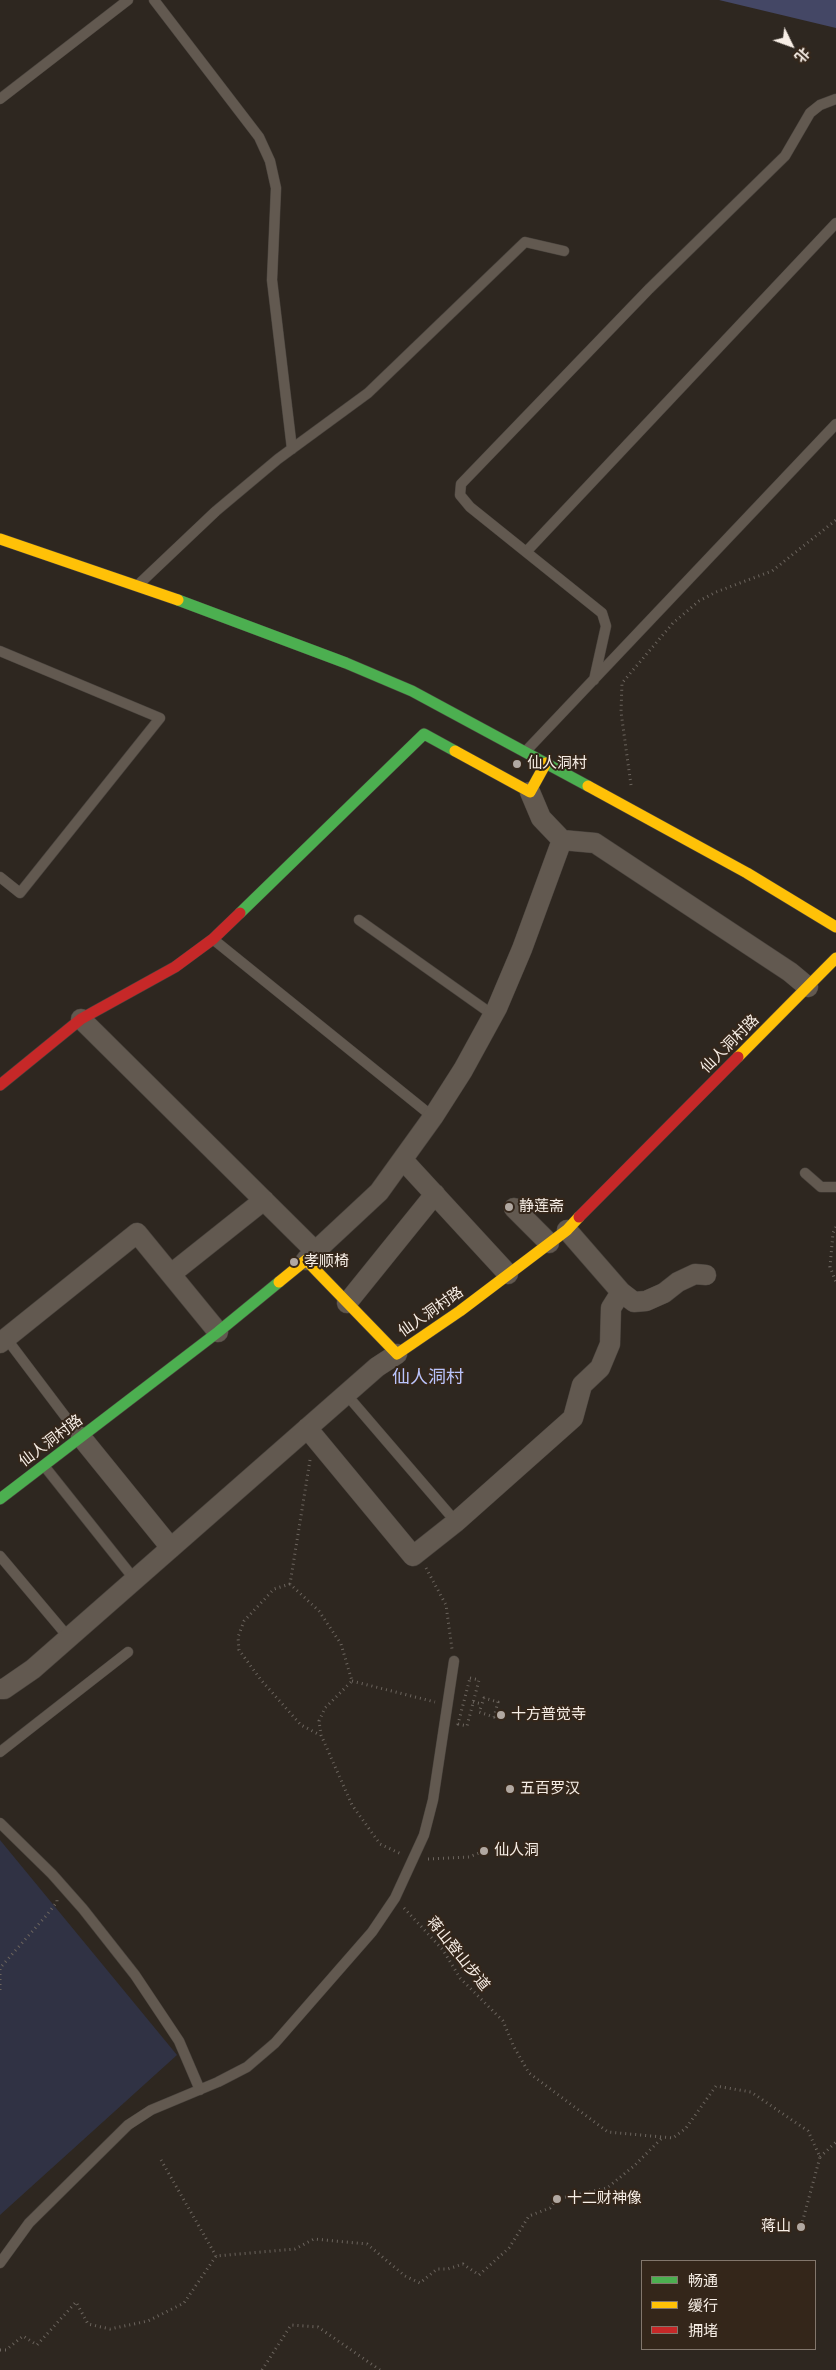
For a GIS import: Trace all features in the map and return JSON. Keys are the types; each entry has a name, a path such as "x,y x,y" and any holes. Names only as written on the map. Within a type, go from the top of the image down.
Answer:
{"street":[{"path":"0,539 138,585 346,663 412,691 747,873 836,927"},
{"path":"0,1085 81,1019 175,968 213,939 424,734 530,792 541,818 562,840 595,843 790,972 808,987"},
{"path":"530,792 546,763"},
{"path":"81,1019 264,1200 311,1256 379,1192 433,1118 463,1070 493,1015 522,949 562,840"},
{"name":"仙人洞村路","path":"0,1499 218,1332 311,1256 347,1303 397,1354 567,1230 836,958"},
{"path":"403,1160 508,1274"},
{"path":"347,1303 435,1194"},
{"path":"171,1274 264,1200"},
{"path":"514,1208 549,1243"},
{"path":"567,1230 621,1292 634,1302 646,1301 664,1293 678,1282 695,1274 706,1275"},
{"path":"2,1338 137,1233 218,1332"},
{"path":"312,1434 413,1556 456,1522 573,1418 582,1385 600,1368 610,1344 611,1308 621,1292"},
{"path":"0,1689 4,1690 33,1669 171,1548 312,1434 346,1394 377,1367 397,1354"},
{"path":"81,1437 171,1548"}],"lane":[{"path":"0,99 128,0"},
{"path":"154,0 259,137 270,161 276,188 272,280 292,449"},
{"path":"594,680 606,626 602,613 470,507 460,496 461,484 649,289 785,156 810,113 820,105 836,100"},
{"path":"526,552 836,223"},
{"path":"138,585 216,511 292,449 368,393 524,242 564,252"},
{"path":"525,752 836,424"},
{"path":"0,651 160,718 20,893 0,877"},
{"path":"359,920 493,1015"},
{"path":"213,939 433,1118"},
{"path":"805,1173 821,1187 836,1187"},
{"path":"2,1338 81,1437"},
{"path":"346,1394 456,1522"},
{"path":"43,1466 135,1580"},
{"path":"0,1556 69,1638"},
{"path":"0,1752 128,1652"},
{"path":"0,2263 29,2223 128,2126 151,2110 200,2090 247,2067 275,2043 372,1932 395,1898 424,1835 433,1800 454,1661"},
{"path":"0,1823 52,1874 83,1909 135,1976 179,2041 200,2090"}],"path":[{"path":"631,809 631,779 621,712 622,683 673,623 699,601 716,592 772,571 836,520"},
{"path":"836,1227 832,1233 830,1267 836,1282"},
{"path":"290,1584 312,1434"},
{"path":"413,1556 430,1572 446,1605 454,1661"},
{"path":"290,1584 319,1611 341,1644 352,1681"},
{"path":"290,1584 274,1589 244,1621 238,1637 239,1650 261,1680 301,1724 321,1735"},
{"path":"470,1678 478,1680 473,1702 467,1726 458,1724 470,1678"},
{"path":"352,1681 448,1706"},
{"path":"352,1681 325,1708 319,1721 321,1735 352,1804 380,1844 414,1860 468,1857 484,1851"},
{"path":"484,1698 498,1702 494,1717 479,1712 482,1704 484,1698"},
{"path":"473,1702 482,1704"},
{"path":"0,1990 0,1968 57,1902 52,1874"},
{"name":"蒋山登山步道","path":"395,1898 443,1950 460,1978 503,2021 514,2047 529,2073 608,2132 673,2138 686,2128 716,2086 751,2092 808,2131 820,2157"},
{"name":"蒋山登山步道","path":"216,2256 295,2249 314,2239 367,2244 405,2276 420,2283 437,2270 463,2264 479,2275 509,2248 530,2216 550,2208 557,2199 607,2188 634,2166 663,2136"},
{"path":"801,2227 820,2157 836,2142"},
{"path":"0,2350 6,2350 23,2336 38,2345 76,2302 88,2324 110,2329 148,2321 184,2303 216,2256 161,2160"},
{"path":"262,2370 291,2326 318,2327 380,2370"}],"shaded area":[{"path":"719,0 836,0 836,28"},
{"path":"0,1840 177,2055 0,2215"}],"traffic: fast":[{"path":"178,600 346,663 412,691 588,786"},
{"path":"240,913 424,734 455,751"},
{"path":"0,1499 218,1332 279,1282"}],"traffic: slow":[{"path":"0,539 178,600"},
{"path":"455,751 530,792 546,763"},
{"path":"588,786 747,873 836,927"},
{"path":"738,1057 836,958"},
{"path":"279,1282 306,1260 397,1354 460,1311 567,1230 579,1217"}],"traffic: jam":[{"path":"0,1085 81,1019 175,967 213,939 240,913"},
{"path":"579,1217 738,1057"}],"place":[{"name":"仙人洞村","path":"517,764"},
{"name":"静莲斋","path":"509,1207"},
{"name":"孝顺椅","path":"294,1262"},
{"name":"十方普觉寺","path":"501,1715"},
{"name":"五百罗汉","path":"510,1789"},
{"name":"仙人洞","path":"484,1851"},
{"name":"十二财神像","path":"557,2199"},
{"name":"蒋山","path":"801,2227"}],"district":[{"name":"仙人洞村","path":"428,1378"}]}
